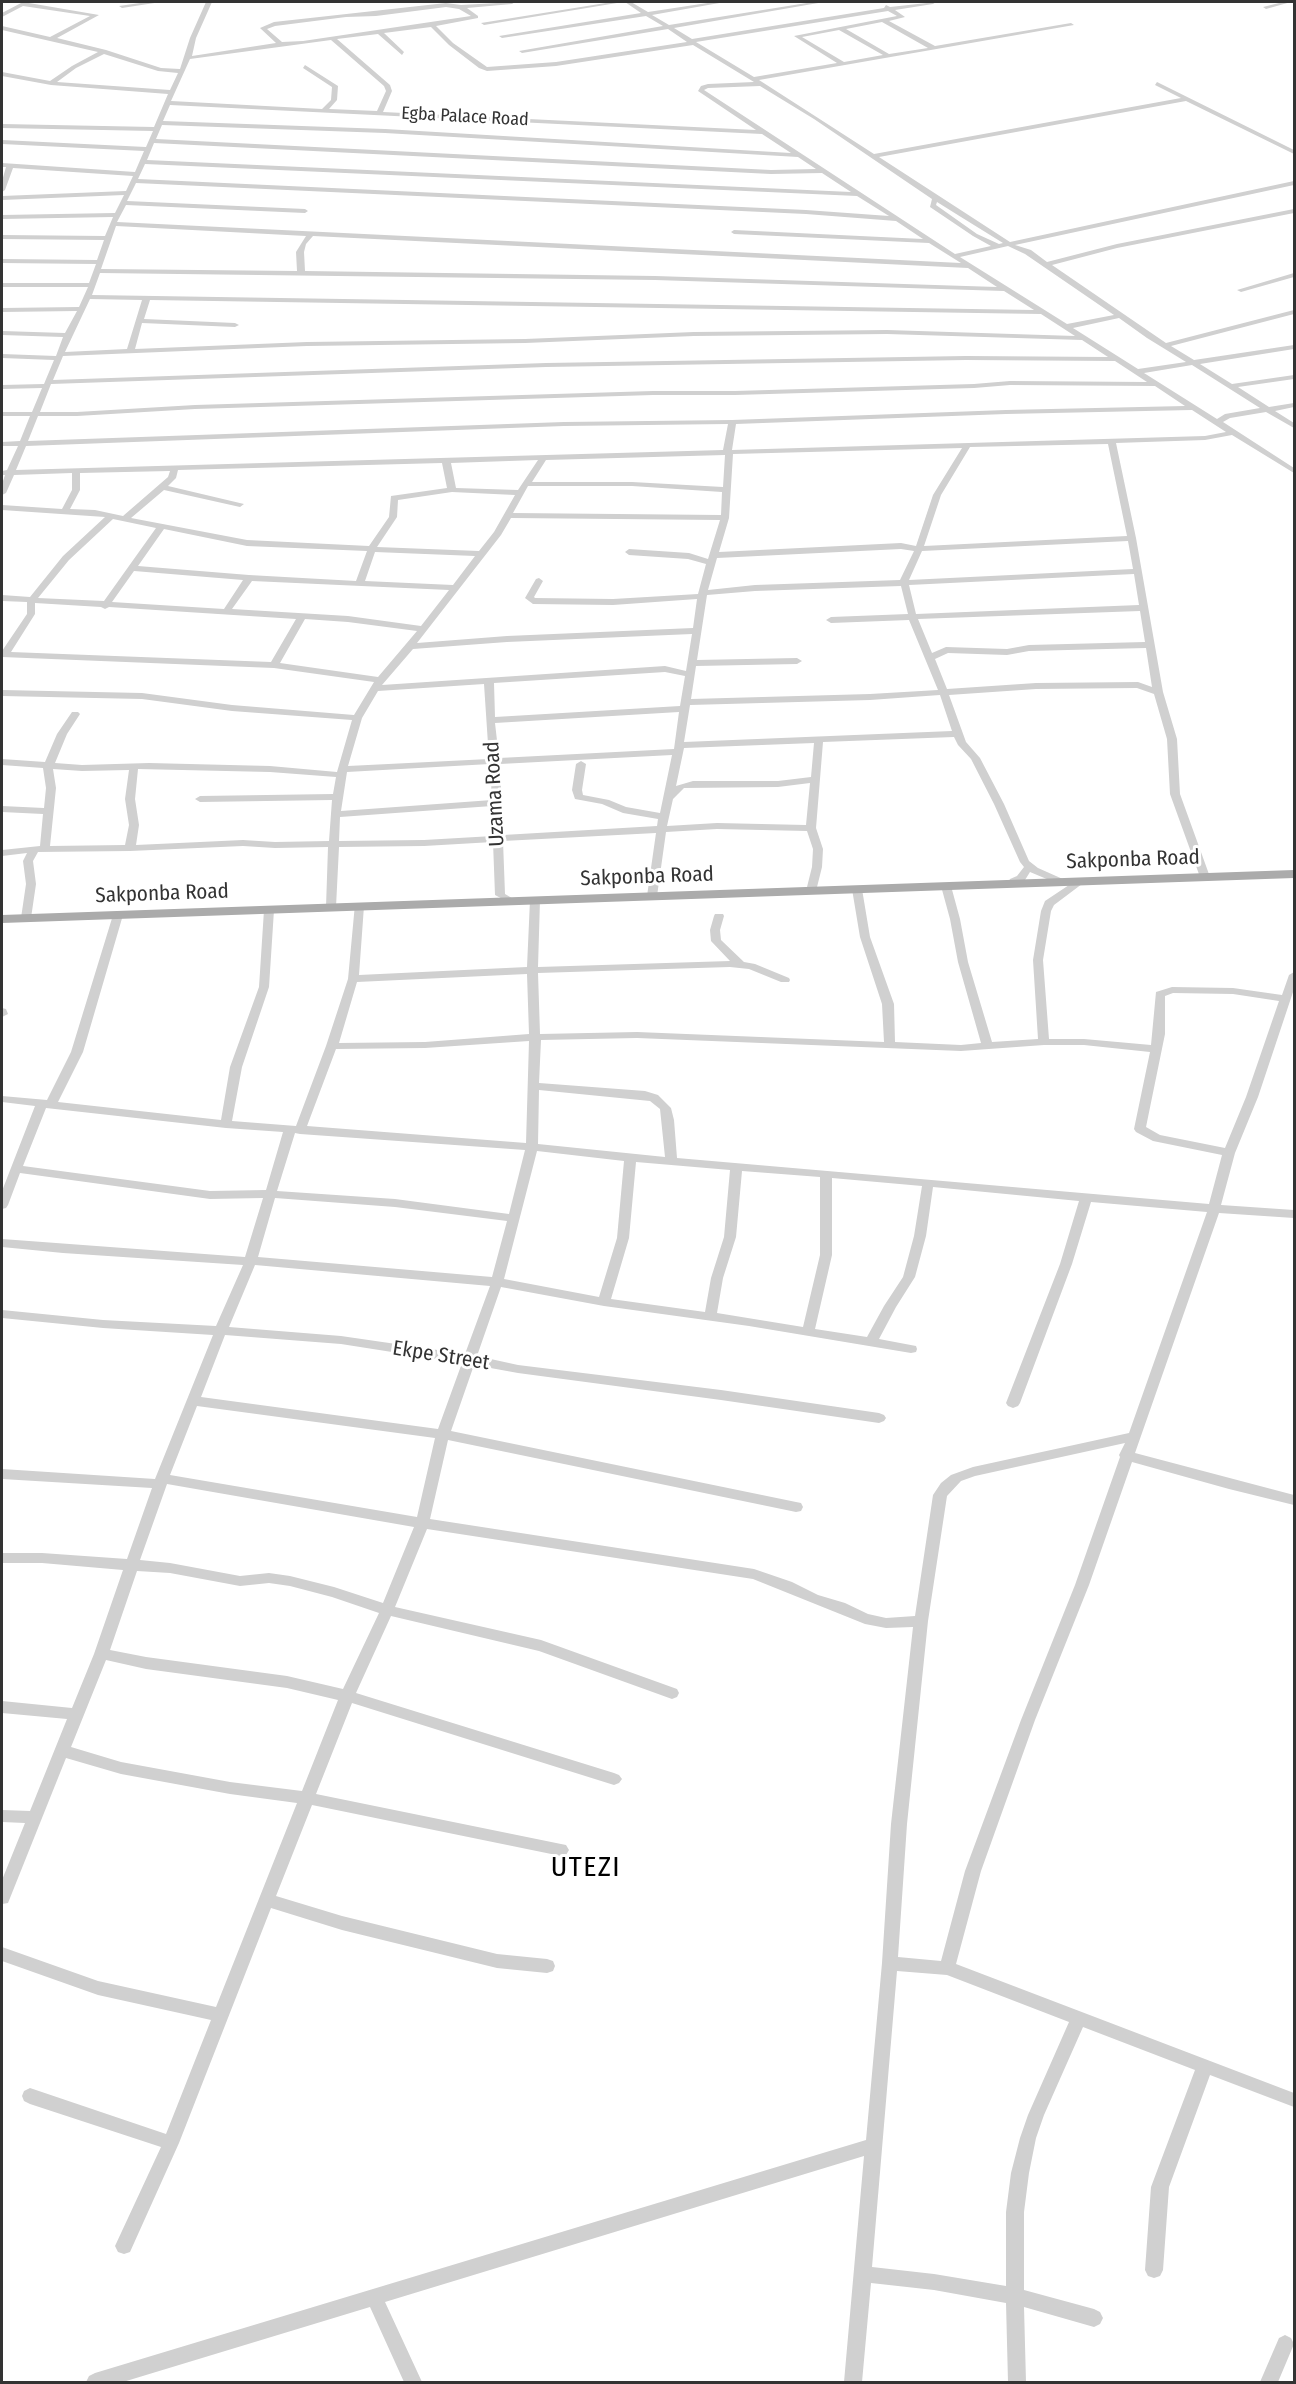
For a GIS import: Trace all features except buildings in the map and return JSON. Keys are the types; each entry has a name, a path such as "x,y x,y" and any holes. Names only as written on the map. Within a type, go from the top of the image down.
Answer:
{"main road":[{"name":"Sakponba Road","path":"2,918 1294,874"}],"street":[{"path":"122,6 158,2"},
{"path":"2,493 6,473 36,414 68,335 88,297 91,285 99,271 108,238 188,58 193,38 209,2"},
{"path":"281,44 264,30 264,27 282,22 446,5 461,7 512,2"},
{"path":"484,23 620,2"},
{"path":"628,2 758,81 1007,244 1028,252 1047,264 1119,316 1294,426"},
{"path":"502,36 720,2"},
{"path":"708,3 720,2"},
{"path":"522,51 821,2"},
{"path":"843,64 797,36 902,16 877,2"},
{"path":"432,25 481,68 497,69 542,65 933,2"},
{"path":"1266,7 1288,2"},
{"path":"2,15 25,3 96,15 51,39"},
{"path":"461,7 509,41"},
{"path":"188,58 476,17"},
{"path":"884,21 933,48"},
{"path":"1071,25 758,81 708,86 703,87 701,91 1003,289 1294,471"},
{"path":"2,28 104,51 160,70 182,71"},
{"path":"840,28 888,56"},
{"path":"379,31 402,53"},
{"path":"332,38 387,85 389,91 380,112"},
{"path":"516,46 542,65"},
{"path":"51,83 104,51"},
{"path":"305,66 335,86 334,100 324,110"},
{"path":"2,74 51,83 172,92"},
{"path":"1157,84 1294,152"},
{"path":"873,156 1186,99"},
{"name":"Egba Palace Road","path":"167,103 762,132"},
{"path":"2,126 158,126 385,131 798,155"},
{"path":"2,142 150,145 761,171 821,171"},
{"path":"143,162 858,194"},
{"path":"2,165 135,177 806,212 896,219"},
{"path":"2,190 10,166"},
{"path":"954,256 1294,183"},
{"path":"2,198 128,193"},
{"path":"936,198 932,206 975,235 997,246"},
{"path":"124,202 305,211"},
{"path":"1047,264 1117,246 1294,211"},
{"path":"2,217 118,215"},
{"path":"114,224 969,266"},
{"path":"734,232 931,241"},
{"path":"301,272 303,244 312,233"},
{"path":"2,237 108,238"},
{"path":"2,261 100,262"},
{"path":"99,271 301,272 778,281 1003,289"},
{"path":"1241,290 1294,275"},
{"path":"2,285 91,285"},
{"path":"88,297 819,306 1042,312"},
{"path":"130,351 147,297"},
{"path":"2,310 82,309"},
{"path":"1166,345 1294,312"},
{"path":"1065,327 1119,316"},
{"path":"141,321 235,325"},
{"path":"2,356 59,356 130,351 525,341 694,334 887,332 1081,338"},
{"path":"2,333 68,335"},
{"path":"1136,372 1294,347"},
{"path":"2,387 557,365 966,358 1114,359"},
{"path":"1232,386 1294,377"},
{"path":"2,414 1011,383 1154,384"},
{"path":"1216,423 1228,416 1294,405"},
{"path":"2,444 564,424 732,422 1192,408"},
{"path":"652,896 663,817 678,749 695,631 725,518 732,422"},
{"path":"6,473 1205,438 1232,433"},
{"path":"1111,441 1131,538 1158,692 1172,739 1175,794 1205,877"},
{"path":"968,444 937,495 919,549 904,582 913,618 944,692 961,742 975,759 990,786 1025,862 1029,867 1061,882"},
{"path":"331,908 337,796 357,717 378,684 482,554 544,457"},
{"path":"446,460 452,490"},
{"path":"126,518 172,478 174,469"},
{"path":"65,511 76,490 76,472"},
{"path":"360,583 372,548 393,517 394,498 452,490 632,484 728,490"},
{"path":"162,487 240,504"},
{"path":"2,508 65,511 126,518 247,543 482,554"},
{"path":"509,515 725,518"},
{"path":"3,654 32,614 31,601 66,558 111,516"},
{"path":"105,606 161,527"},
{"path":"630,552 714,559 901,546 919,549 1131,538"},
{"path":"131,568 249,578 454,588"},
{"path":"539,581 529,598 533,601 613,602 703,595 755,588 992,580 1137,571"},
{"path":"226,612 249,578"},
{"path":"2,598 105,606 190,608 301,618 348,619 423,629"},
{"path":"831,620 1142,608"},
{"path":"274,665 301,618"},
{"path":"410,646 507,639 695,631"},
{"path":"930,658 946,650 1007,652 1029,648 1151,645"},
{"path":"3,654 274,665 378,684 489,680 797,661"},
{"name":"Uzama Road","path":"489,680 496,775 500,895 512,901"},
{"path":"491,720 684,706 1036,686 1138,685 1158,692"},
{"path":"2,704 5,693 142,696 232,708 357,717"},
{"path":"40,849 51,788 48,767 62,734 75,714"},
{"path":"2,762 48,767 134,766 342,772 819,738 958,734"},
{"path":"811,891 817,867 818,849 811,828 819,738"},
{"path":"581,764 577,790 579,797 604,802 623,810 663,817"},
{"path":"129,848 134,825 130,799 134,766"},
{"path":"667,799 681,786 693,784 778,784 816,779"},
{"path":"200,799 337,796"},
{"path":"335,814 496,804"},
{"path":"2,809 48,810"},
{"path":"2,853 40,849 243,843 275,845 424,843 717,826 811,828"},
{"path":"26,918 31,884 27,863 30,854 40,849"},
{"path":"1014,881 1027,873 1029,867"},
{"path":"1044,1042 1038,960 1046,911 1049,903 1078,882"},
{"path":"946,886 963,962 987,1046"},
{"path":"857,889 865,937 888,1004 890,1045"},
{"path":"124,2247 171,2143 347,1696 387,1610 422,1523 442,1434 496,1282 532,1147 536,1037 532,970 535,900"},
{"path":"2,1898 78,1714 161,1481 251,1261 295,1130 332,1046 353,979 359,906"},
{"path":"226,1124 236,1067 264,987 269,910"},
{"path":"2,1205 46,1105 76,1052 118,915"},
{"path":"719,916 715,930 716,941 740,964"},
{"path":"353,979 532,970 740,964 785,980"},
{"path":"947,1968 973,1871 1028,1720 1082,1585 1132,1437 1214,1209 1229,1153 1252,1097 1294,975"},
{"path":"1229,1153 1156,1138 1140,1129 1161,1019 1158,1000 1160,994 1166,991 1233,991 1286,999"},
{"path":"332,1046 425,1045 536,1037 638,1035 961,1047 1044,1042 1101,1043 1155,1049"},
{"path":"534,1086 636,1094 654,1098 664,1108 668,1120 670,1161"},
{"path":"2,1099 226,1124 532,1147 630,1158 1294,1214"},
{"path":"604,1302 623,1238 630,1158"},
{"path":"710,1316 717,1278 729,1237 736,1166"},
{"path":"16,1169 210,1195 272,1194 394,1203 512,1218"},
{"path":"808,1331 826,1255 826,1174"},
{"path":"872,1341 890,1306 909,1277 920,1236 928,1183"},
{"path":"1013,1403 1066,1264 1086,1198"},
{"path":"2,1243 53,1249 251,1261 496,1282 604,1302 808,1331 911,1349"},
{"name":"Ekpe Street","path":"2,1314 103,1324 221,1330 341,1340 519,1369 879,1418"},
{"path":"195,1401 442,1434 796,1507"},
{"path":"853,2382 890,1964 899,1824 921,1621 940,1495 956,1478 973,1472 1132,1437"},
{"path":"1126,1455 1294,1500"},
{"path":"2,1474 161,1481 754,1574 865,1619 886,1623 921,1621"},
{"path":"2,1558 42,1558 170,1568 240,1581 269,1578 290,1581 334,1592 387,1610 541,1646 672,1693"},
{"path":"101,1654 146,1663 287,1682 347,1696 614,1779"},
{"path":"2,1707 78,1714"},
{"path":"63,1751 121,1768 230,1788 306,1798 561,1850"},
{"path":"2,1816 36,1817"},
{"path":"267,1900 342,1923 497,1960 547,1966"},
{"path":"2,1954 98,1988 221,2015"},
{"path":"890,1964 947,1968 1294,2100"},
{"path":"1017,2382 1016,2212 1022,2164 1036,2115 1079,2018"},
{"path":"1154,2270 1160,2187 1205,2066"},
{"path":"30,2096 171,2143"},
{"path":"95,2382 874,2145"},
{"path":"863,2274 934,2282 1015,2296 1094,2318"},
{"path":"374,2297 413,2382"},
{"path":"1269,2382 1285,2344"}],"district":[{"name":"UTEZI","path":"586,1868"}]}
